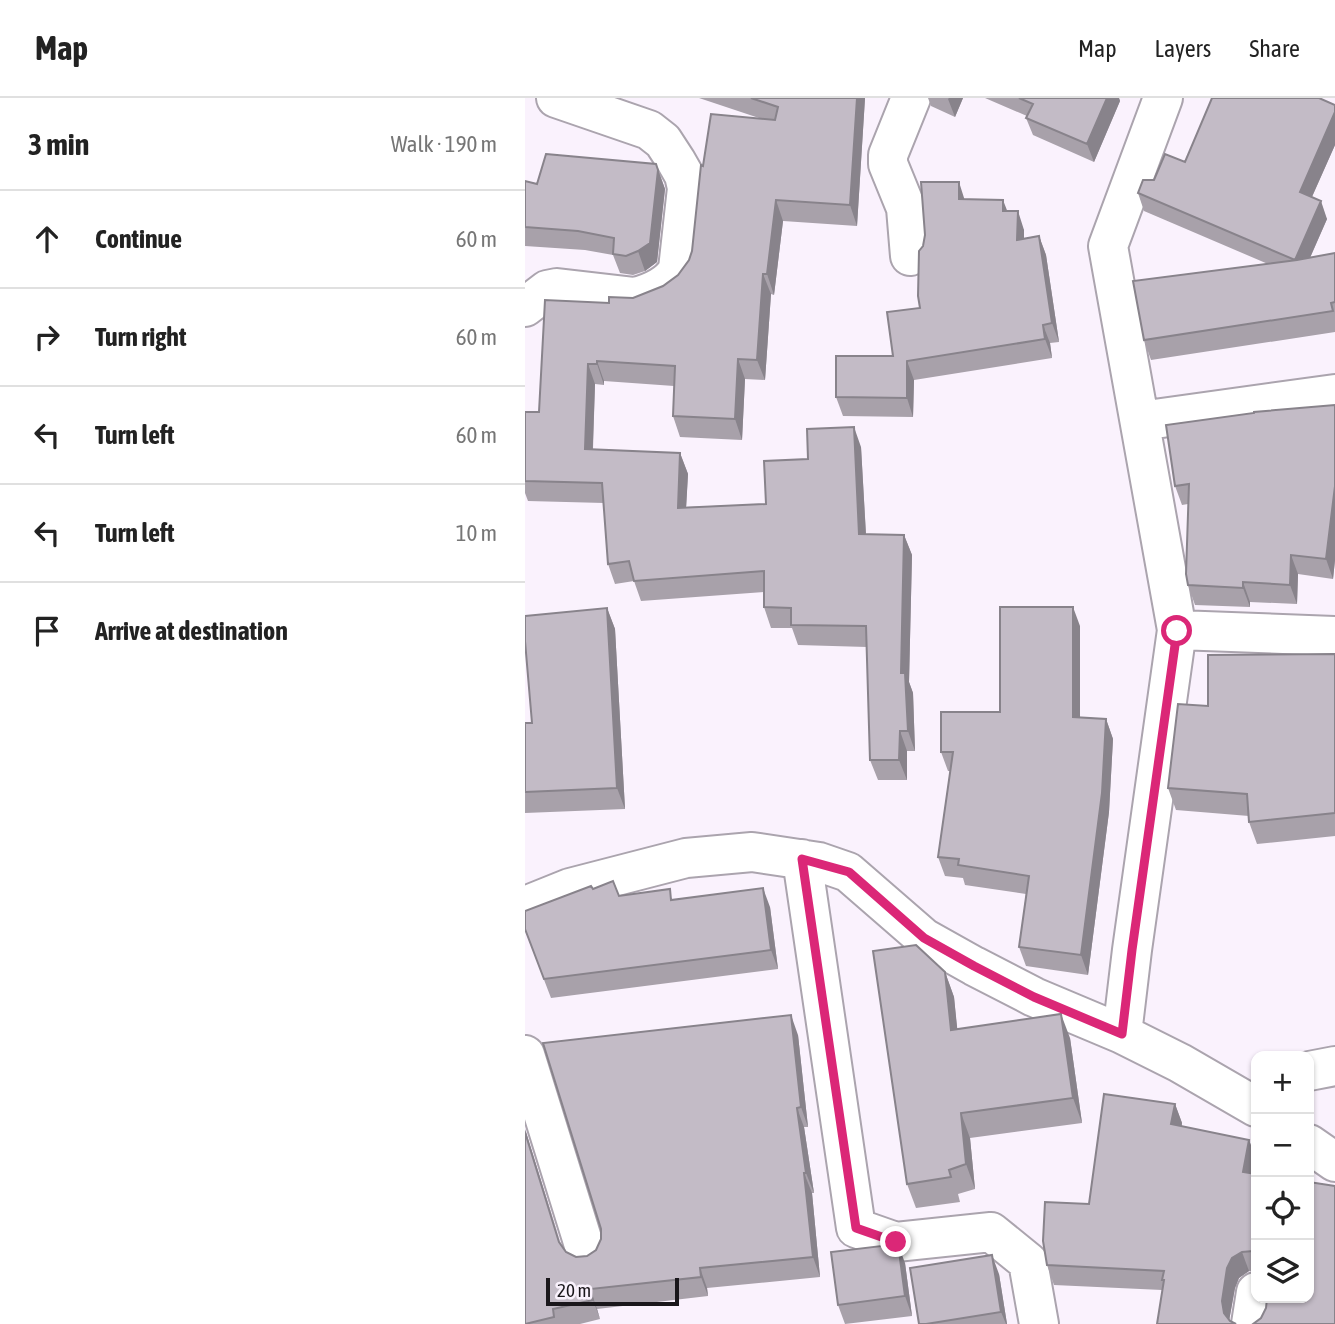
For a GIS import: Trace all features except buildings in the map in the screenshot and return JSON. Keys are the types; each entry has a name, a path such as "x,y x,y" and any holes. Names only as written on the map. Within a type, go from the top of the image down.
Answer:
{"street":[{"path":"525,307 547,290 557,288 635,297 645,295 674,279 678,269 687,188 684,176 663,141 649,130 557,98"},
{"path":"911,98 888,155 888,164 906,208 911,256"},
{"path":"1122,1034 1177,631 1108,246 1163,98"},
{"path":"1140,421 1335,394"},
{"path":"1177,631 1335,636"},
{"path":"525,906 570,888 686,858 752,852 802,859 849,872 924,938 974,966 1034,997 1122,1034 1251,1098"},
{"path":"802,859 856,1228 896,1242 991,1232 1028,1262 1039,1324"},
{"path":"525,1055 587,1255"},
{"path":"1314,1070 1335,1066"},
{"path":"1314,1147 1335,1163"},
{"path":"1251,1324 1254,1303"}],"route":[{"path":"896,1242 856,1228 802,859 849,872 924,938 974,966 1034,997 1122,1034 1177,631"}]}
